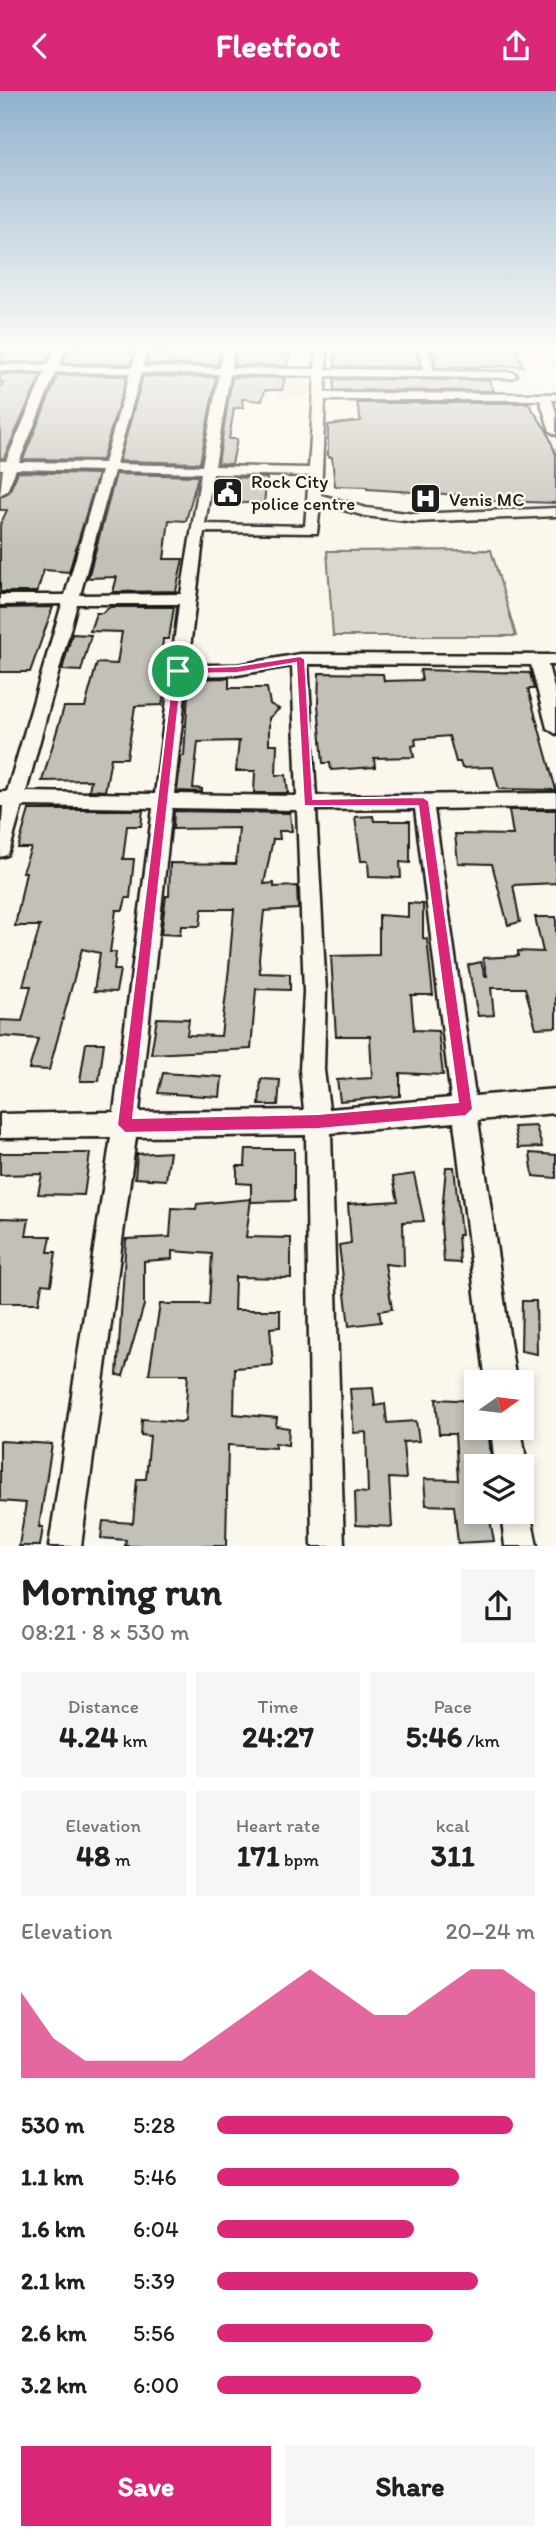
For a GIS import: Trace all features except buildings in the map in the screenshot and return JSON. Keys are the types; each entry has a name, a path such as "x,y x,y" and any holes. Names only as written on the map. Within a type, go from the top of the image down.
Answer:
{"street":[{"path":"0,491 6,465 29,415"},
{"path":"0,849 6,799 73,601 124,415"},
{"path":"65,1546 125,1125 161,802 196,528 218,415"},
{"path":"196,528 312,530 319,415"},
{"path":"6,465 110,465 315,472"},
{"path":"314,497 365,512 415,518 556,512"},
{"path":"0,600 187,599"},
{"path":"178,671 237,670 300,659 556,660"},
{"path":"300,659 314,992 312,1070 318,1122 328,1546"},
{"path":"538,660 556,728"},
{"path":"6,799 308,803 556,800"},
{"path":"423,801 466,1109 498,1370"},
{"path":"0,1126 318,1122 556,1101"},
{"path":"518,1524 521,1546"}],"shaded area":[{"path":"491,550 516,636 333,636 327,551"}],"place":[{"name":"Rock City police centre","path":"228,492"},
{"name":"Venis MC","path":"426,499"}],"route":[{"path":"300,659 308,803 423,801 466,1109 318,1122 125,1125 145,933 178,671 237,670 300,659"}]}
